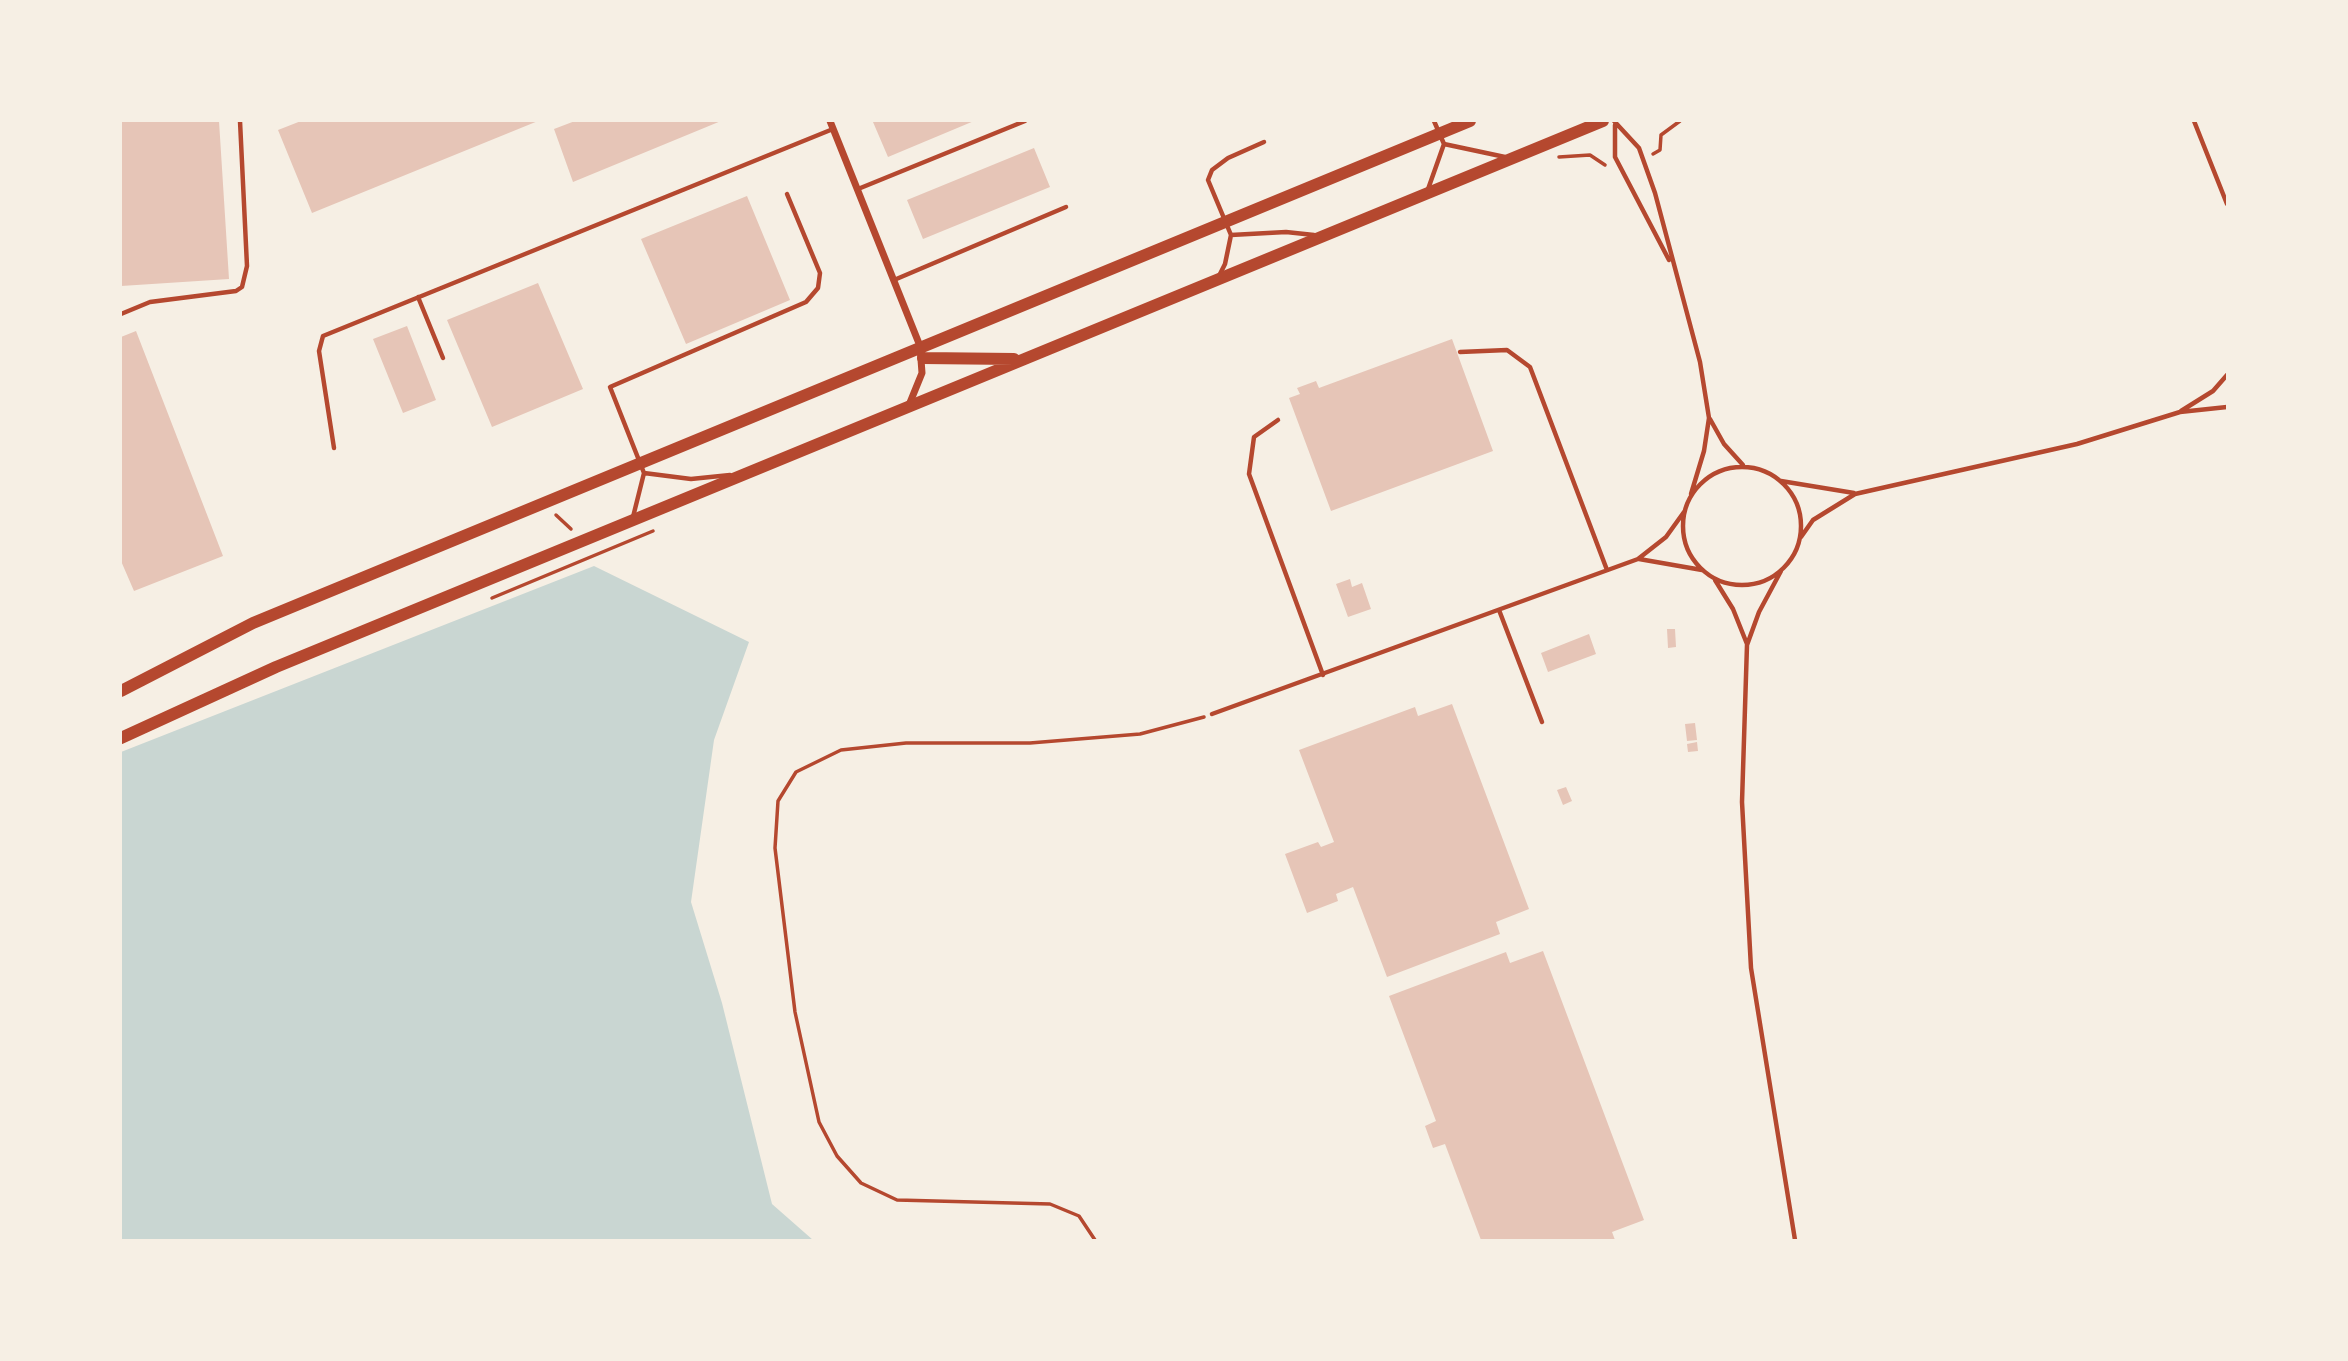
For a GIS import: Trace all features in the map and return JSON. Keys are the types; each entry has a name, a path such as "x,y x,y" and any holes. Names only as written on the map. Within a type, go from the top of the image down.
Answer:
{"street":[{"path":"121,691 253,623 542,502 642,467 921,352 1226,220 1442,139 1470,121"},
{"path":"121,737 276,667 909,404 1512,158 1611,122"},
{"path":"831,125 921,352 922,373 909,404"},
{"path":"921,352 1021,359"}],"lane":[{"path":"121,314 150,302 236,291 242,287 247,266 240,121"},
{"path":"857,190 1025,121"},
{"path":"1426,193 1442,139 1434,121"},
{"path":"2194,121 2227,204"},
{"path":"1611,122 1639,148 1643,158 1655,193 1672,265 1687,307 1709,418 1724,444 1743,466"},
{"path":"1611,122 1615,157 1672,265"},
{"path":"334,448 319,342 329,333 831,125"},
{"path":"1442,139 1512,158"},
{"path":"1217,279 1225,264 1231,235 1208,180 1212,170 1228,158 1264,142"},
{"path":"632,519 642,467 610,387 806,302 818,288 820,273 787,194"},
{"path":"894,280 1066,207"},
{"path":"1231,235 1286,232 1321,236"},
{"path":"418,297 443,358"},
{"path":"1460,352 1507,350 1530,367 1607,570"},
{"path":"2180,412 2213,391 2227,375"},
{"path":"1796,1240 1751,968 1744,894 1742,802 1747,645 1759,612 1813,520 1855,494 2077,444 2180,412 2227,407"},
{"path":"1212,714 1638,559 1666,537 1684,512 1704,451 1709,418"},
{"path":"1278,420 1254,437 1249,474 1323,675"},
{"path":"1690,494 1713,474 1743,466 1763,470 1781,481 1855,494"},
{"path":"642,467 691,479 742,474"},
{"path":"1781,481 1798,506 1801,537"},
{"path":"1684,512 1685,544 1702,570 1715,579 1731,585 1749,585 1766,580 1781,571"},
{"path":"1638,559 1702,570"},
{"path":"1715,579 1733,610 1747,645"},
{"path":"1499,610 1542,722"}],"path":[{"path":"1643,158 1660,150 1661,135 1680,121"},
{"path":"1558,157 1590,155 1614,170 1620,168"},
{"path":"542,502 582,540 590,559"},
{"path":"486,600 664,526"},
{"path":"1095,1240 1079,1216 1050,1205 897,1200 861,1183 837,1156 819,1122 795,1012 775,848 778,801 796,772 841,750 906,743 1030,743 1140,734 1212,714"}],"shaded area":[{"path":"594,566 749,642 714,740 691,902 722,1003 772,1204 813,1240 121,1240 121,752"}],"building":[{"path":"121,121 219,121 229,279 121,286"},
{"path":"301,121 538,121 312,213 278,130"},
{"path":"575,121 721,121 573,182 554,129"},
{"path":"974,121 888,157 873,122"},
{"path":"1034,148 1050,187 923,239 907,200"},
{"path":"747,196 790,300 686,344 641,239"},
{"path":"538,283 583,389 492,427 447,320"},
{"path":"407,326 436,400 403,413 373,339"},
{"path":"136,331 223,556 134,591 121,561 121,337"},
{"path":"1452,339 1493,451 1331,511 1289,398 1300,394 1297,388 1316,381 1319,388"},
{"path":"1350,579 1352,587 1362,583 1371,609 1348,617 1336,584"},
{"path":"1667,629 1675,629 1676,647 1668,648"},
{"path":"1589,634 1596,654 1548,672 1541,653"},
{"path":"1452,704 1529,909 1496,922 1500,934 1387,977 1353,887 1336,894 1338,901 1307,913 1285,854 1318,842 1321,847 1334,842 1299,750 1415,707 1418,716"},
{"path":"1695,723 1697,740 1687,741 1685,724"},
{"path":"1697,742 1698,751 1688,752 1687,744"},
{"path":"1566,787 1572,801 1563,805 1557,790"},
{"path":"1543,951 1644,1220 1612,1232 1615,1240 1481,1240 1445,1144 1433,1148 1425,1126 1436,1121 1389,996 1506,952 1510,963"}]}
